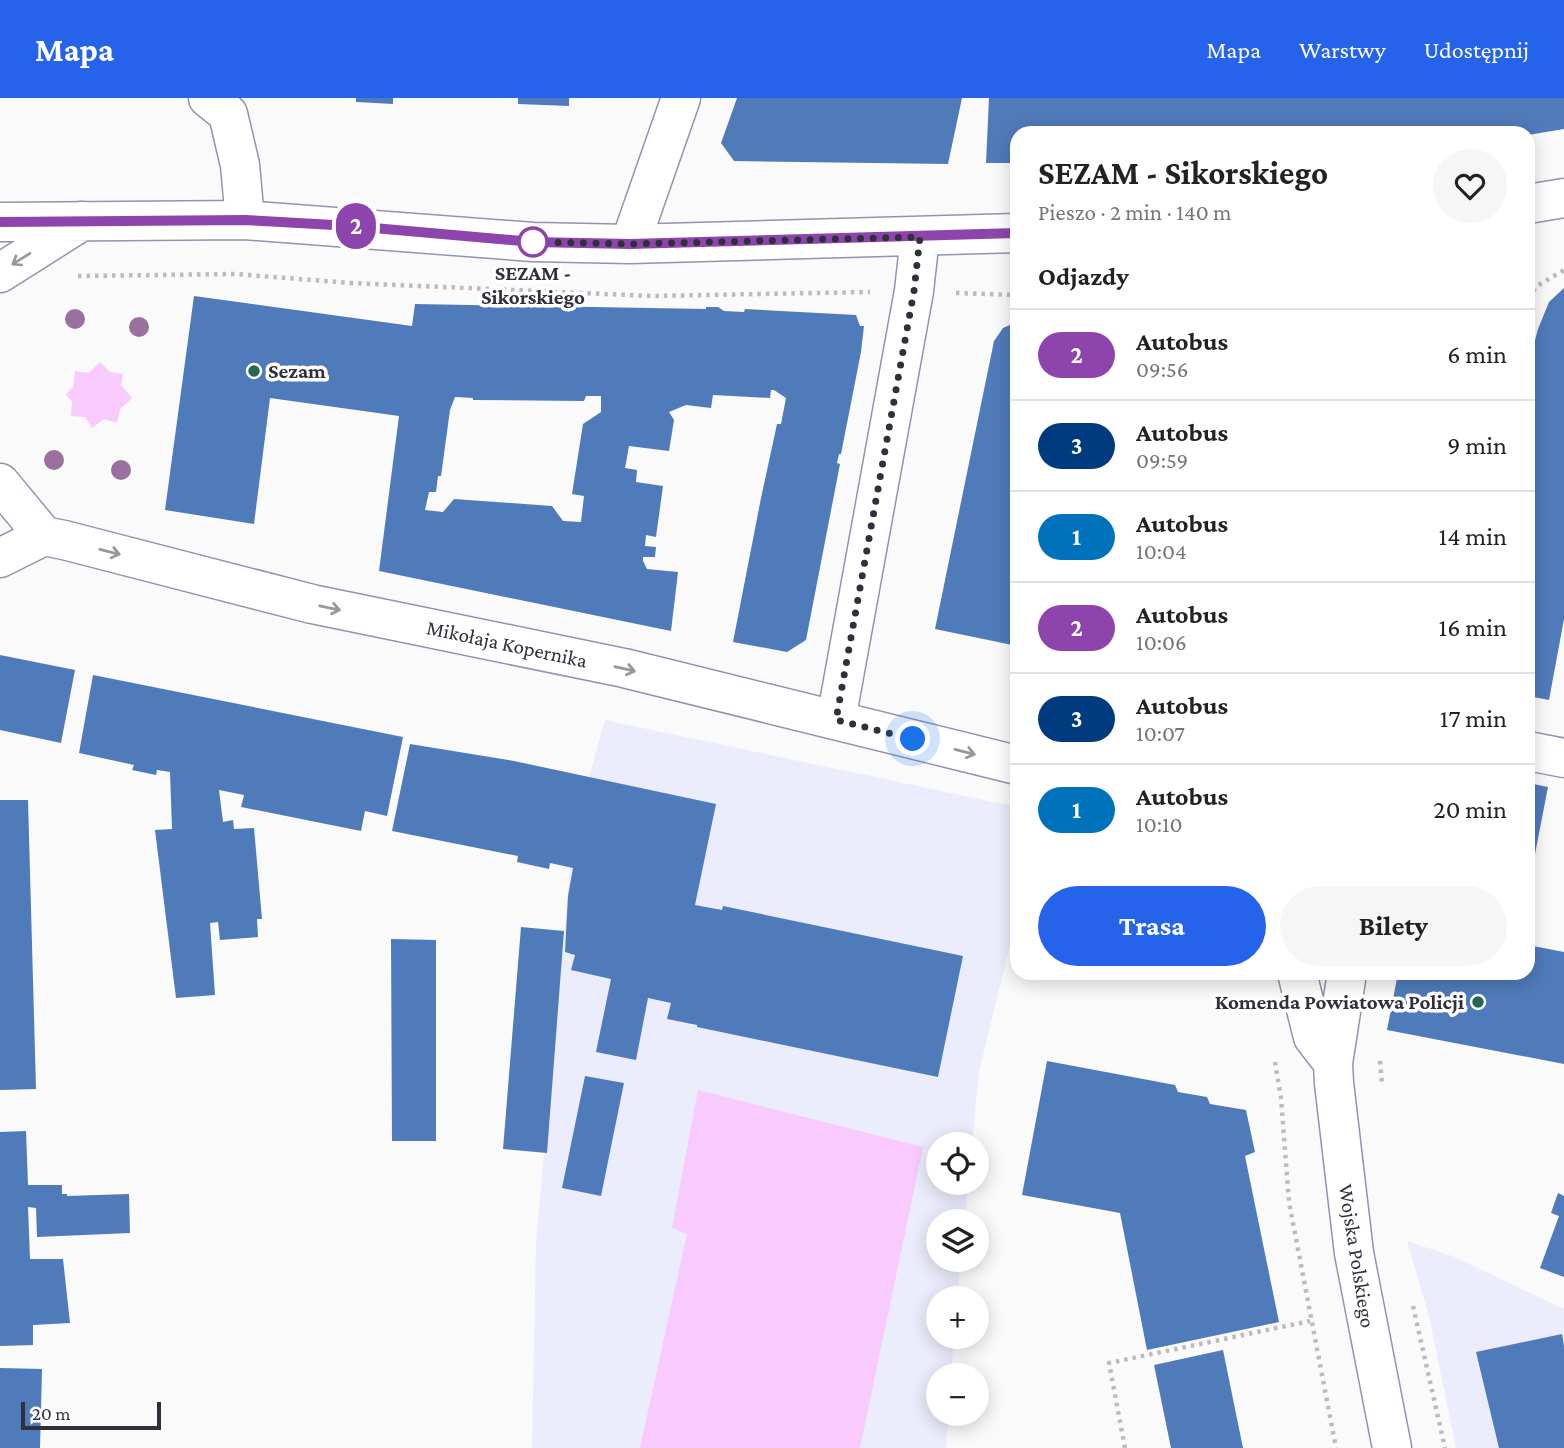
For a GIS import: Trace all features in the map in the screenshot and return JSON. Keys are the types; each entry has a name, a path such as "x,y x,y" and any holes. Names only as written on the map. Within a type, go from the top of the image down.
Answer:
{"street":[{"path":"208,98 228,114 240,165 245,220"},
{"path":"630,244 681,98"},
{"path":"1535,203 1564,198"},
{"path":"0,273 84,220"},
{"path":"0,222 245,220 533,242 630,244 1010,233"},
{"path":"836,720 914,291 920,237"},
{"path":"0,483 44,536 0,558"},
{"name":"Mikołaja Kopernika","path":"44,536 312,604 624,668 1010,763"},
{"path":"1535,752 1564,758"},
{"name":"Wojska Polskiego","path":"1299,980 1313,1037 1332,1063"},
{"name":"Wojska Polskiego","path":"1346,980 1332,1063 1353,1253 1392,1448"}],"path":[{"path":"1535,289 1564,270"},
{"path":"1380,1059 1382,1086"},
{"path":"1275,1060 1281,1098 1289,1202 1336,1448"},
{"path":"1411,1301 1445,1448"},
{"path":"1125,1448 1109,1363 1310,1321"}],"shaded area":[{"path":"100,362 110,372 123,374 121,385 132,398 120,409 117,423 104,419 92,428 85,417 71,416 72,402 66,394 73,387 75,371 89,373"},
{"path":"605,720 1010,806 1010,945 979,1071 973,1132 926,1132 926,1195 967,1195 966,1209 926,1209 926,1272 960,1272 958,1286 926,1286 926,1349 953,1349 952,1363 926,1363 926,1426 947,1426 946,1448 532,1448 536,1242 570,868 589,777"},
{"path":"698,1090 923,1147 860,1448 640,1448 687,1234 672,1228"},
{"path":"1407,1241 1452,1256 1564,1309 1564,1448 1456,1448 1429,1316"}],"building":[{"path":"356,98 393,98 393,104 356,102"},
{"path":"518,98 569,98 569,106 518,104"},
{"path":"737,98 962,98 948,164 734,161 721,143"},
{"path":"989,98 1564,98 1564,129 1535,134 1535,126 1010,126 1010,163 986,163"},
{"path":"1564,288 1564,619 1549,700 1535,697 1535,340 1549,302"},
{"path":"194,296 412,326 415,304 706,309 718,307 724,311 744,312 745,309 856,315 860,326 864,326 806,640 787,652 733,642 777,424 781,424 786,398 774,390 771,390 770,398 713,395 711,408 686,405 669,412 674,420 669,451 629,446 625,468 637,470 636,482 663,486 656,537 646,535 645,546 656,547 655,557 643,557 643,561 647,569 678,572 671,631 379,571 399,416 270,398 254,524 165,510","holes":["586,396 601,396 601,412 583,424 572,494 584,496 581,522 563,521 552,506 454,499 443,512 425,510 429,492 436,492 438,476 441,476 450,410 455,397 473,400 584,401"]},
{"path":"1010,325 1010,645 935,629 994,341 1003,328"},
{"path":"0,655 75,670 61,743 0,730"},
{"path":"93,675 403,737 387,816 365,811 361,831 241,807 244,795 219,790 223,822 233,820 234,829 254,828 262,919 257,919 258,937 220,940 218,922 210,923 215,995 176,998 155,830 172,829 170,772 157,770 156,775 132,770 134,765 79,753"},
{"path":"410,744 514,761 716,804 695,905 722,910 723,906 963,956 938,1077 667,1019 671,1003 648,998 636,1060 596,1052 611,979 571,970 575,955 565,952 568,896 573,868 550,863 549,869 517,862 518,856 392,831"},
{"path":"1535,784 1548,787 1535,854"},
{"path":"0,800 28,800 36,1089 0,1090"},
{"path":"521,927 564,931 547,1153 503,1149"},
{"path":"391,939 436,940 436,1141 392,1141"},
{"name":"Komenda Powiatowa Policji","path":"1535,946 1564,952 1564,1064 1387,1030 1397,980 1535,980"},
{"path":"1047,1061 1175,1085 1178,1092 1207,1097 1210,1104 1246,1110 1255,1152 1245,1156 1279,1322 1147,1350 1120,1213 1022,1195"},
{"path":"585,1076 624,1083 601,1196 562,1188"},
{"path":"26,1131 28,1185 62,1185 62,1194 67,1196 129,1194 130,1233 37,1237 36,1208 28,1207 30,1259 63,1259 70,1323 33,1325 33,1345 0,1346 0,1132"},
{"path":"1558,1193 1564,1196 1564,1277 1540,1268 1559,1216 1551,1213"},
{"path":"1562,1334 1564,1448 1499,1448 1476,1352"},
{"path":"1223,1350 1243,1448 1171,1448 1154,1365"},
{"path":"0,1368 42,1369 40,1448 0,1448"}],"bus line":[{"name":"2","path":"0,222 245,220 533,242 630,244 1010,233"}],"place":[{"name":"SEZAM - Sikorskiego","path":"533,242"},
{"name":"Sezam","path":"254,371"},
{"name":"Komenda Powiatowa Policji","path":"1478,1002"}],"route":[{"path":"533,242 630,244 920,237 914,291 836,720 913,739"}]}
